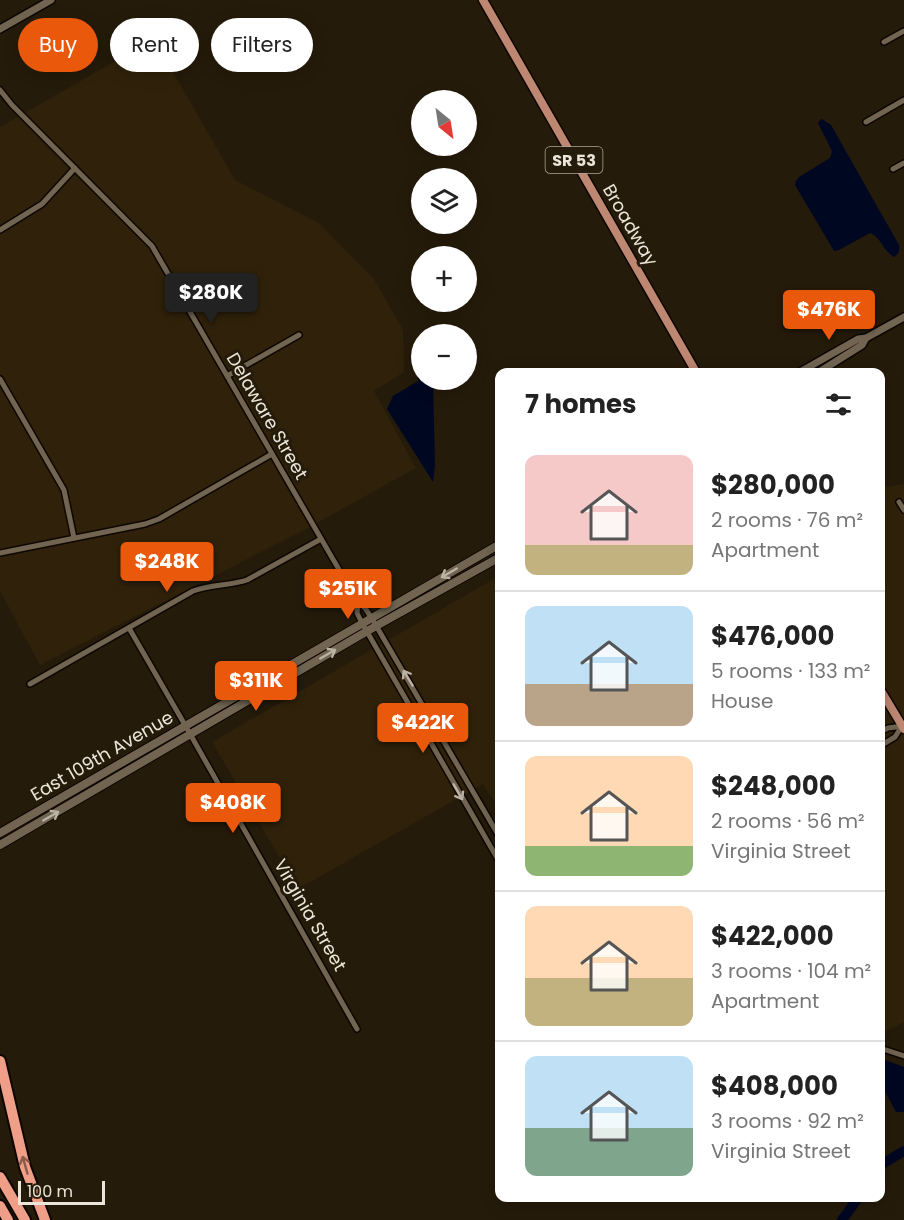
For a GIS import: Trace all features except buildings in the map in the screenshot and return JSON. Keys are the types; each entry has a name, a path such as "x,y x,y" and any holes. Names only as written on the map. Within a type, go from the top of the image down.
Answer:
{"highway":[{"path":"0,1061 25,1167 45,1220"},
{"path":"0,1177 25,1220"},
{"path":"0,1206 8,1220"}],"main road":[{"name":"Broadway","path":"483,0 694,368"},
{"name":"East 109th Avenue","path":"0,833 495,547"},
{"name":"East 109th Avenue","path":"0,845 376,626 495,561"},
{"path":"885,697 903,727"}],"street":[{"path":"0,29 51,0"},
{"path":"885,42 904,31"},
{"name":"Delaware Street","path":"0,90 12,105 153,246 321,539 358,602 371,617 495,829"},
{"path":"866,122 904,99"},
{"path":"893,169 904,163"},
{"path":"0,230 42,204 75,168"},
{"path":"807,368 858,339 866,338 904,317"},
{"path":"227,376 299,335"},
{"path":"825,368 862,345 866,338"},
{"path":"0,379 64,490 74,538"},
{"path":"0,553 145,524 159,519 272,454"},
{"path":"899,502 904,510"},
{"path":"30,684 192,591 247,580 321,539"},
{"name":"Delaware Street","path":"358,602 357,613 367,632 495,854"},
{"name":"Virginia Street","path":"129,628 357,1029"},
{"path":"885,730 903,727"},
{"path":"885,743 895,737 903,727"},
{"path":"885,1050 904,1056"}],"shaded area":[{"path":"110,64 110,72 173,72 235,180 319,223 374,279 403,330 404,372 374,391 416,468 308,528 40,665 0,591 0,127"},
{"path":"904,484 904,1022 885,1032 885,487"},
{"path":"495,578 495,803 483,784 298,889 212,742"}],"water":[{"path":"822,119 831,125 899,245 899,252 894,257 870,233 834,251 795,185 799,177 830,158 832,151 818,123"},
{"path":"411,385 411,390 433,390 435,466 433,482 387,409 393,396"},
{"path":"885,1060 904,1067 904,1112 896,1112 885,1091"}],"waterway":[{"path":"885,1162 904,1151"},
{"path":"842,1220 855,1202"}]}
